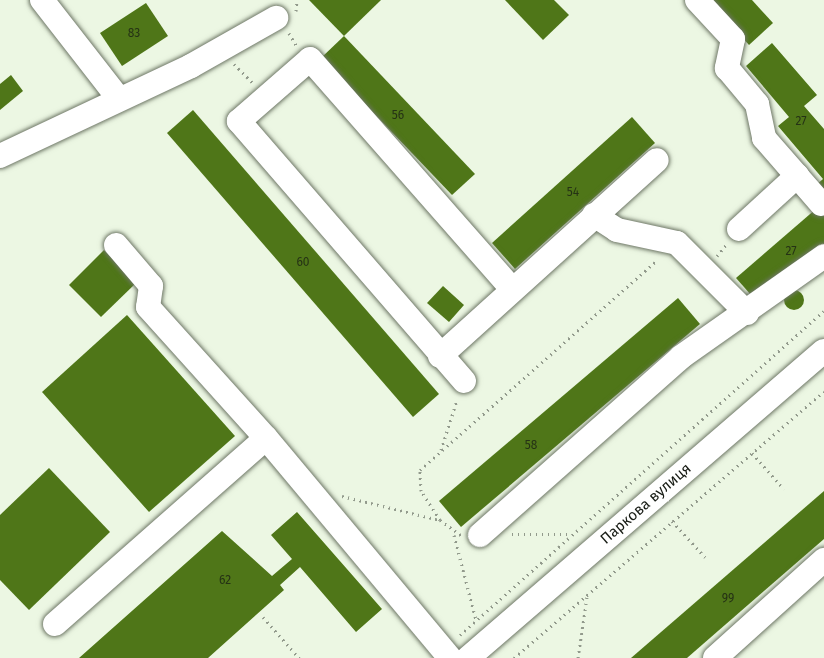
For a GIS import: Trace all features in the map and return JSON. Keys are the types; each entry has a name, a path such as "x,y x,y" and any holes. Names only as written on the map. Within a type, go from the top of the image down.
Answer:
{"street":[{"path":"42,0 119,99"},
{"path":"696,0 733,39 727,68 757,104 764,138 821,204"},
{"path":"0,156 119,99 276,18"},
{"path":"464,381 239,121 310,59 512,289"},
{"path":"440,356 657,160"},
{"path":"738,230 797,176"},
{"path":"594,215 616,230 677,243 703,272 747,313"},
{"path":"116,245 151,286 148,307 311,489 446,654"},
{"path":"480,535 681,357 747,313 824,256"},
{"name":"Паркова вулиця","path":"468,658 824,351"},
{"path":"55,624 266,438"},
{"path":"715,658 824,560"}],"path":[{"path":"276,18 295,40 302,65"},
{"path":"703,272 738,230"},
{"path":"476,620 454,535 440,520 422,491 420,470 677,243"},
{"path":"446,654 476,620 570,534 824,311"},
{"path":"440,452 464,381"},
{"path":"514,658 824,391"},
{"path":"752,453 784,489"},
{"path":"311,489 440,520"},
{"path":"672,521 705,557"},
{"path":"454,535 570,534"},
{"path":"578,658 587,595"},
{"path":"263,617 299,658"}],"building":[{"path":"309,0 381,0 344,36"},
{"path":"505,0 554,0 569,15 543,40"},
{"path":"709,0 752,0 773,23 749,45"},
{"path":"146,3 168,36 122,66 100,33"},
{"path":"344,36 475,174 452,195 321,58"},
{"path":"772,43 817,95 804,106 824,129 824,197 815,186 823,179 778,126 789,117 746,66"},
{"path":"11,75 23,91 0,110 0,84"},
{"path":"193,110 439,394 413,417 167,133"},
{"path":"632,117 655,143 515,269 492,243"},
{"path":"824,202 824,246 758,303 736,278"},
{"path":"104,250 136,283 101,317 69,285"},
{"path":"443,286 464,305 449,322 427,303"},
{"path":"794,290 801,293 804,300 801,307 794,310 787,307 784,300 787,293"},
{"path":"678,298 700,324 461,527 439,501"},
{"path":"127,315 235,436 149,512 42,392"},
{"path":"49,468 110,532 29,610 0,580 0,515"},
{"path":"824,491 824,539 687,658 631,658"},
{"path":"297,512 382,609 356,632 300,567 280,585 284,590 208,658 79,658 222,531 272,576 292,559 271,535"}]}
